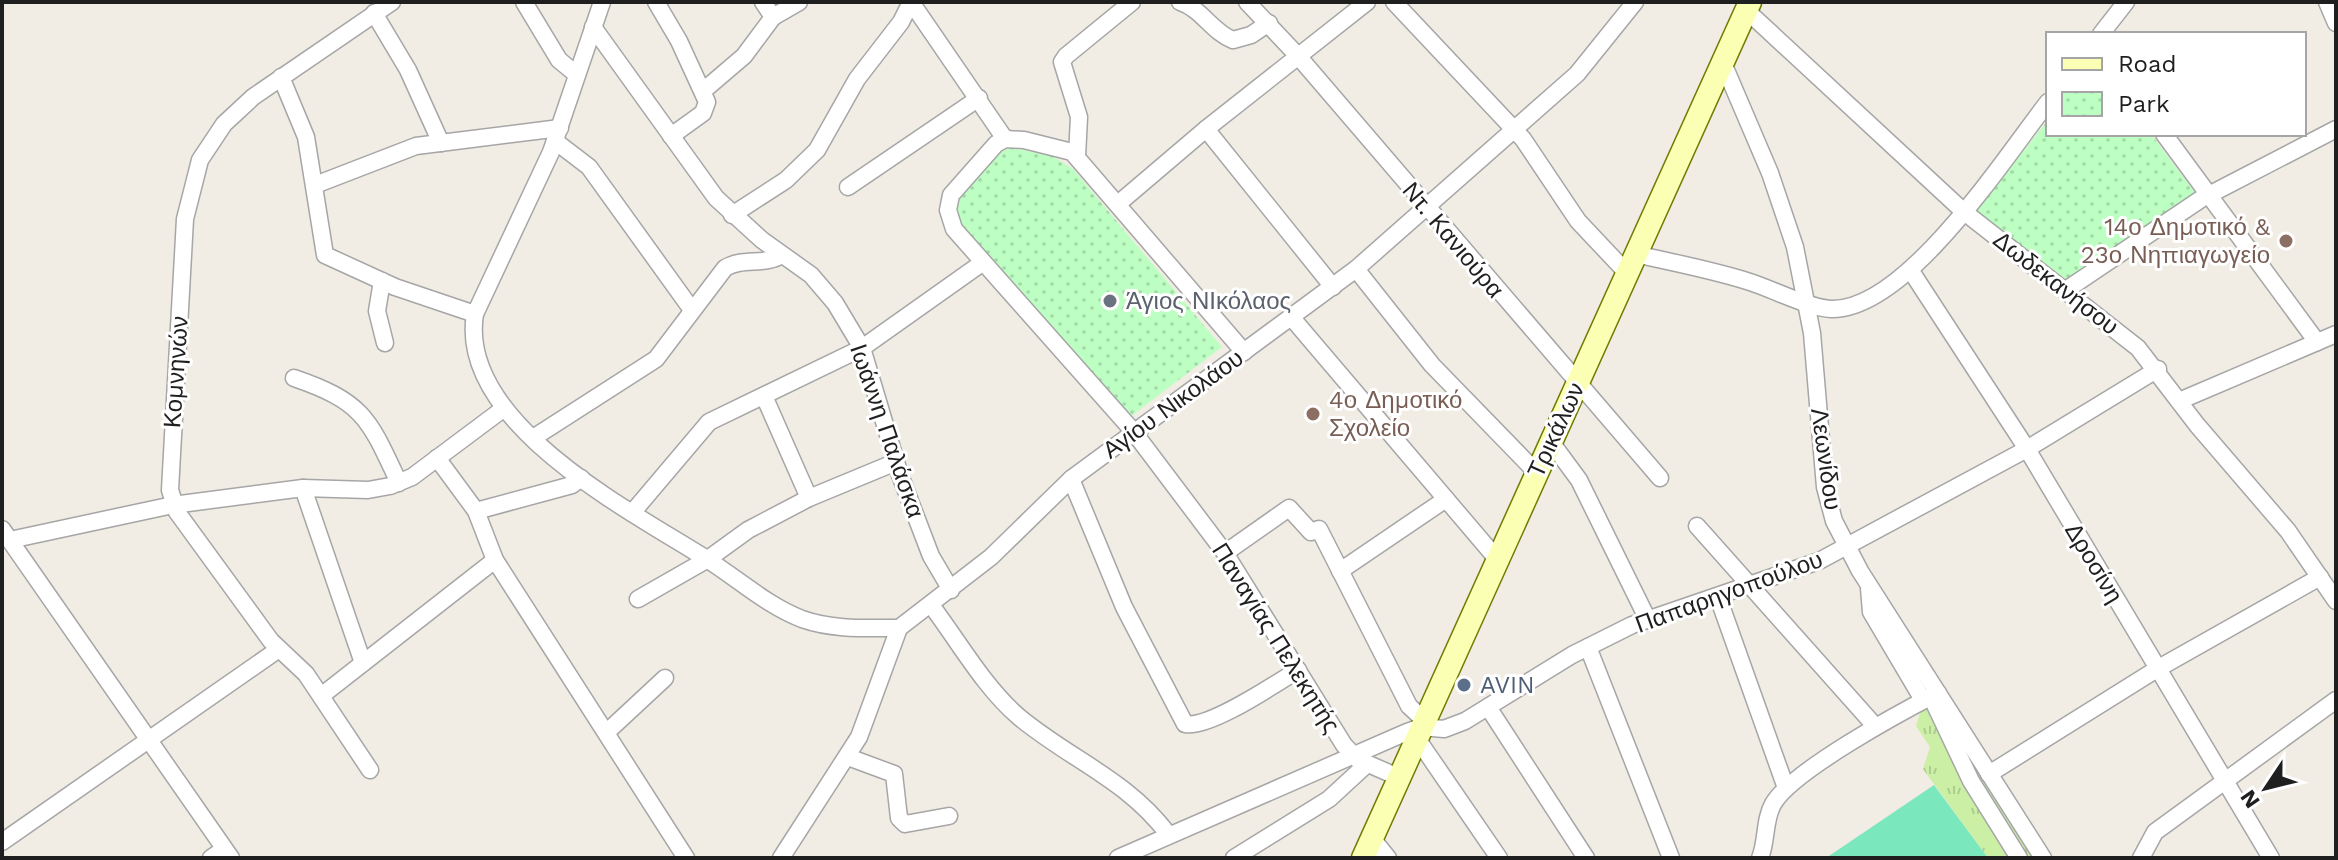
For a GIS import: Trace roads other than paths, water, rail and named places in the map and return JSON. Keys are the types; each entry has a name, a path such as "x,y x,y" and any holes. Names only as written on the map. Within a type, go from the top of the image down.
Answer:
{"main road":[{"name":"Τρικάλων","path":"1367,848 1723,63 1745,5"}],"street":[{"name":"Κομνηνών","path":"173,505 170,490 185,219 190,187 200,160 215,134 239,109 392,2"},
{"path":"524,2 559,60 576,74"},
{"path":"602,2 557,135 475,314 474,336 485,375 503,409 581,478 775,606 805,619 838,627 899,628 866,722 848,757 781,858"},
{"path":"656,2 703,91 705,110 671,136"},
{"path":"763,2 773,17"},
{"path":"703,91 744,56 773,17 799,2"},
{"path":"732,215 786,180 817,150 857,79 901,22 911,2 1005,139 1054,146 1077,156 1244,352"},
{"path":"1077,156 1079,117 1062,62 1132,2"},
{"path":"1180,2 1193,8 1233,40 1251,35 1269,23"},
{"name":"Ντ. Κανιούρα","path":"1247,2 1298,56 1660,478"},
{"path":"1119,203 1206,129 1367,2"},
{"path":"1394,2 1514,129 1578,221 1632,264 1745,280 1826,308 1851,306 1911,271 1963,211 2046,105"},
{"name":"Αγίου Νικολάου","path":"899,628 951,590 1071,479 1356,269 1584,67 1635,2"},
{"path":"2103,32 2126,2"},
{"path":"2327,2 2336,23"},
{"name":"Δωδεκανήσου","path":"1745,5 1963,211 2123,335 2158,369 2179,401 2288,531 2335,597"},
{"path":"374,13 408,70 441,143"},
{"name":"Ιωάννη Παλάσκα","path":"593,27 732,215 823,288 862,348 896,462 931,556 951,590"},
{"name":"Λεωνίδου","path":"1723,63 1742,100 1779,196 1806,300 1827,500 1846,547 1930,698 1989,774 2043,858"},
{"path":"281,77 303,128 325,255 382,281 475,314"},
{"path":"848,187 979,98"},
{"path":"1206,129 1333,287"},
{"path":"2066,290 2209,195 2336,129"},
{"path":"315,185 399,151 441,143 557,135 589,167 692,310"},
{"path":"2165,136 2317,342"},
{"name":"Παναγίας Πελεκητής","path":"1005,139 981,158 956,188 949,204 954,229 1133,431 1225,553 1336,733 1360,760"},
{"path":"533,438 653,362 729,266 767,262 782,255"},
{"path":"632,513 705,426 862,348 982,263"},
{"path":"1356,269 1440,374 1537,473"},
{"name":"Δροσίνη","path":"1911,271 2027,449 2223,783 2271,858"},
{"path":"382,281 377,311 385,343"},
{"path":"1292,318 1497,559"},
{"path":"2179,401 2336,334"},
{"name":"Παπαρηγοπούλου","path":"1118,858 1168,834 1360,760 1421,728 1449,727 1588,647 1648,620 1797,570 1846,547 2027,449 2158,369"},
{"path":"294,378 335,394 361,412 399,483"},
{"path":"764,396 809,498"},
{"path":"222,855 150,738 6,534 173,505 303,488 373,489 399,483 503,409"},
{"path":"1551,442 1579,480 1648,620"},
{"path":"437,458 476,511 495,560 608,731 686,858"},
{"path":"638,599 708,559 748,530 809,498 896,462"},
{"path":"476,511 572,485 581,478"},
{"path":"1071,479 1124,607 1185,724 1190,726 1218,715 1298,670"},
{"path":"303,488 363,663"},
{"path":"1340,571 1446,499"},
{"path":"173,505 279,649 300,666 370,770"},
{"path":"1225,553 1292,508 1311,532 1319,529 1421,728 1499,858"},
{"path":"1697,526 1875,726"},
{"path":"321,696 495,560"},
{"path":"1989,774 2157,669 2320,577"},
{"path":"1718,597 1786,788"},
{"path":"931,605 1016,714 1055,745 1129,791 1168,834"},
{"path":"1588,647 1671,858"},
{"path":"2,842 279,649"},
{"path":"608,731 665,678"},
{"path":"1760,858 1770,810 1786,788 1875,726 1930,698 1980,797 2019,858"},
{"path":"2141,858 2155,832 2336,700"},
{"path":"1488,707 1586,858"},
{"path":"848,757 894,774 899,818 905,824 949,816"},
{"path":"1234,858 1329,799 1360,760 1398,777"},
{"path":"1367,848 1388,858"}],"place":[{"name":"14ο Δημοτικό & 23ο Νηπιαγωγείο","path":"2286,241"},
{"name":"Άγιος ΝΙκόλαος","path":"1110,301"},
{"name":"4ο Δημοτικό Σχολείο","path":"1313,414"},
{"name":"AVIN","path":"1464,685"}]}
